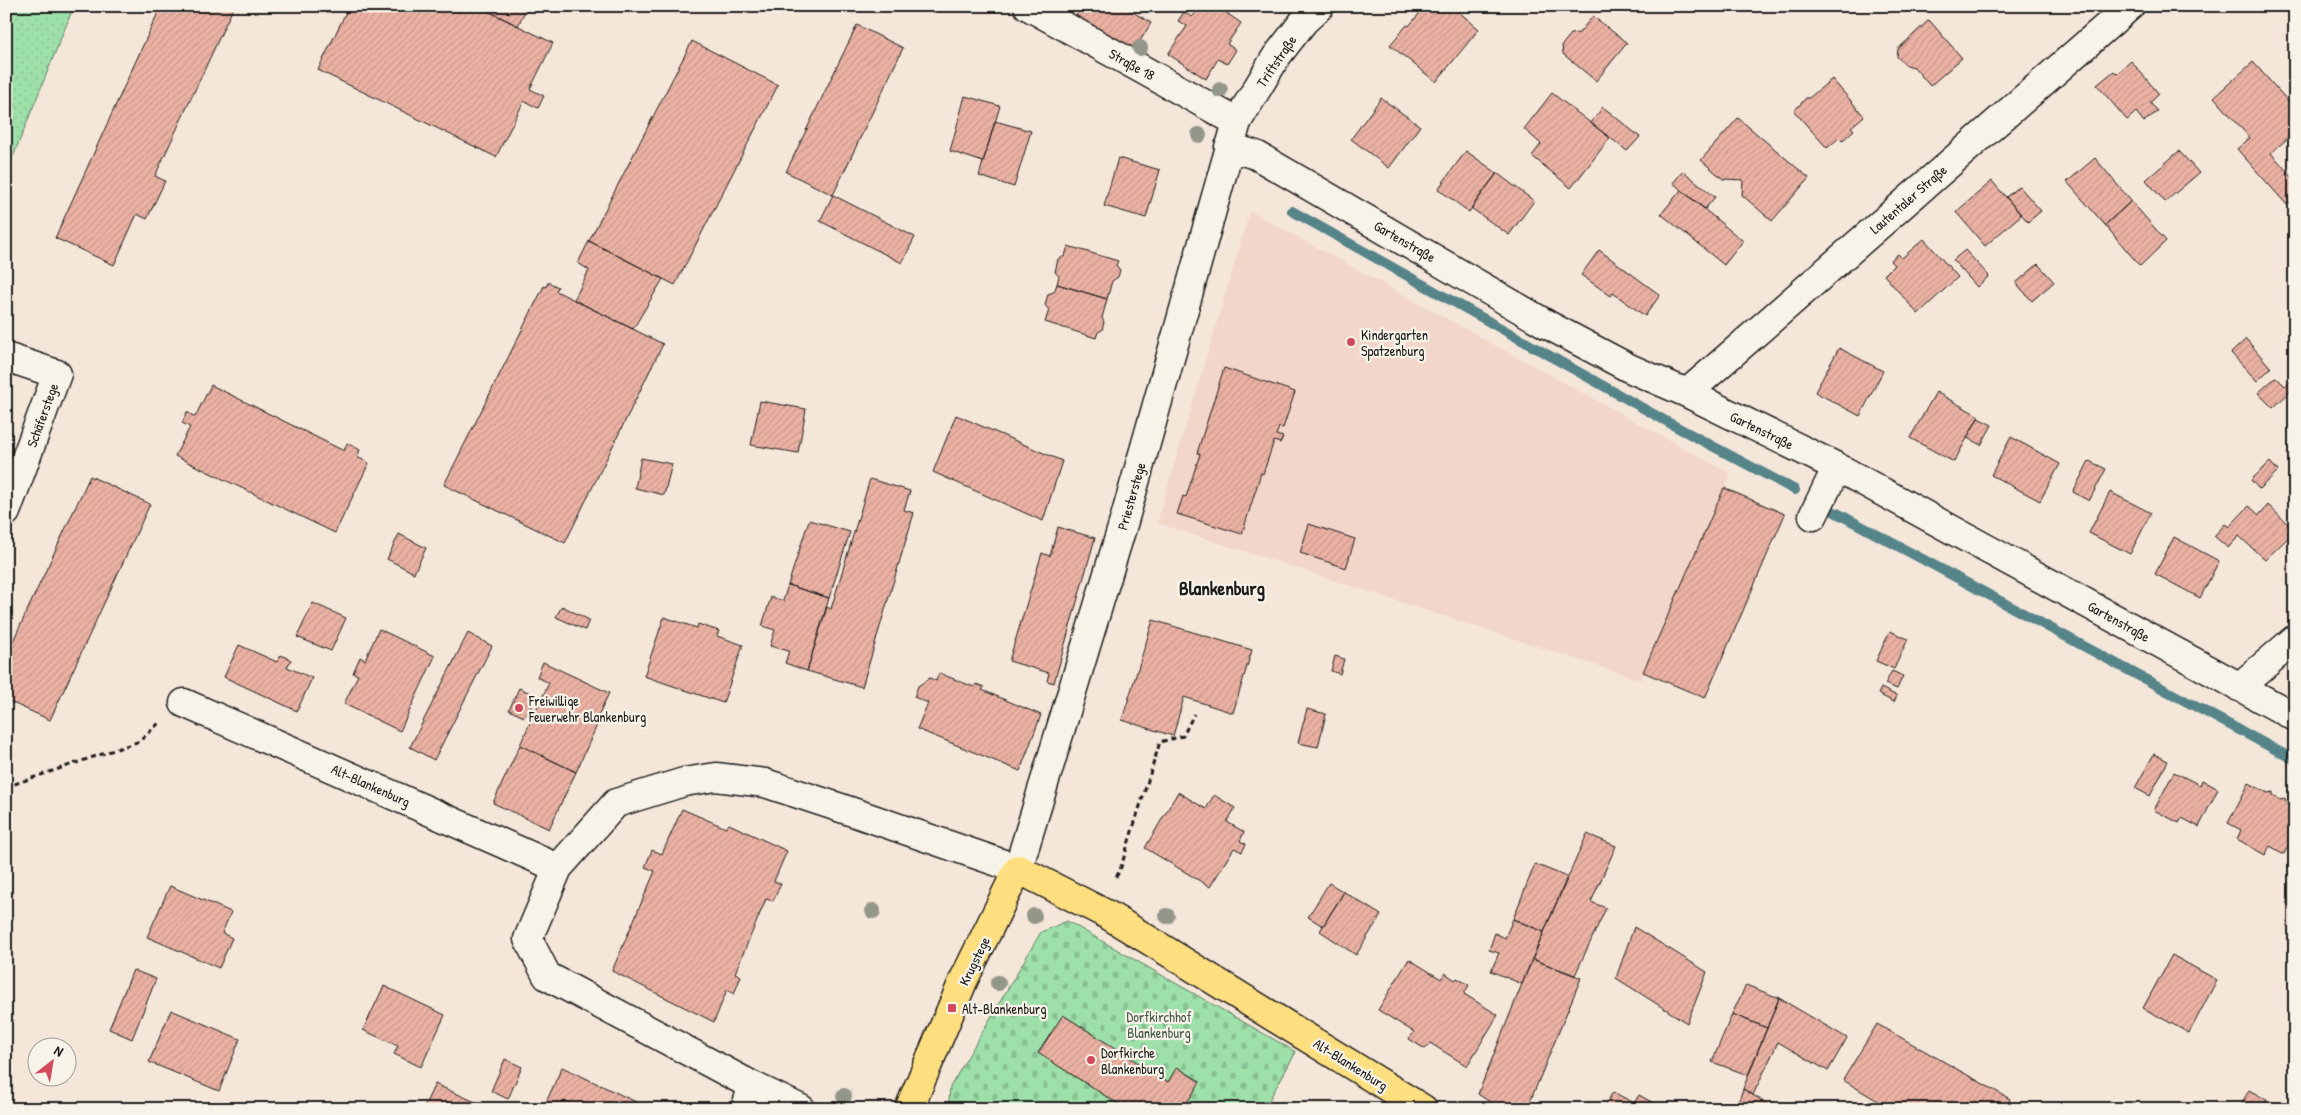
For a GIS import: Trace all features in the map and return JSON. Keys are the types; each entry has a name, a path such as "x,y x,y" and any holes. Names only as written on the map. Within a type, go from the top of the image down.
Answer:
{"main road":[{"name":"Krugstege","path":"909,1109 964,979 1018,869"},
{"name":"Alt-Blankenburg","path":"1018,869 1108,915 1423,1109"}],"street":[{"name":"Straße 18","path":"1028,6 1233,134"},
{"name":"Triftstraße","path":"1233,134 1276,57 1304,21 1320,6"},
{"name":"Lautentaler Straße","path":"1687,393 2130,6"},
{"name":"Gartenstraße","path":"1233,134 1256,154 1548,325 1629,368 1687,393 1837,467 2295,717"},
{"name":"Priesterstege","path":"1018,869 1124,521 1233,134"},
{"name":"Schäferstege","path":"6,357 57,374 6,512"},
{"path":"1813,516 1837,467"},
{"path":"2239,687 2295,639"},
{"name":"Alt-Blankenburg","path":"184,703 558,868"},
{"name":"Alt-Blankenburg","path":"801,1109 749,1097 547,976 528,939 558,868 616,803 684,782 716,777 765,783 1018,869"}],"path":[{"path":"6,99 14,103 6,119"},
{"path":"1116,877 1120,870 1160,742 1182,736 1194,714"},
{"path":"6,787 140,741"}],"shaded area":[{"name":"Kindergarten Spatzenburg","path":"1250,211 1731,474 1641,680 1157,523"}],"green space":[{"path":"6,6 74,6 6,174"},
{"name":"Dorfkirchhof Blankenburg","path":"1067,921 1296,1052 1264,1109 1183,1109 1200,1081 1177,1067 1168,1082 1063,1015 1038,1053 1126,1109 952,1109 949,1100 950,1087 1041,932"}],"building":[{"path":"161,6 234,6 155,176 165,181 147,219 137,214 114,265 55,238"},
{"path":"349,6 478,6 553,43 530,89 544,96 538,108 524,101 496,157 318,70"},
{"path":"478,6 527,6 518,26"},
{"path":"1083,6 1130,6 1128,9 1151,23 1134,51 1075,17"},
{"path":"1193,6 1216,6 1241,23 1227,44 1236,50 1227,64 1218,59 1206,79 1168,54 1187,26 1178,21 1184,12 1192,17 1196,13"},
{"path":"1216,6 1233,6 1228,14"},
{"path":"1422,6 1452,6 1479,29 1436,82 1390,45 1419,14 1417,12"},
{"path":"1593,16 1627,43 1596,81 1563,54 1562,45 1571,34 1579,33"},
{"path":"1929,20 1962,58 1930,86 1914,67 1906,65 1897,57 1898,49"},
{"path":"857,25 903,48 833,195 786,172"},
{"path":"692,41 778,85 675,285 589,241"},
{"path":"2131,61 2159,94 2150,103 2158,111 2144,122 2136,112 2127,120 2097,85 2114,71 2117,74"},
{"path":"2253,62 2295,109 2295,132 2271,153 2295,180 2295,198 2287,205 2237,149 2250,138 2214,97"},
{"path":"1832,79 1864,116 1851,127 1854,130 1842,141 1839,138 1827,148 1794,111 1806,98 1809,98"},
{"path":"1552,93 1610,138 1571,188 1532,156 1541,144 1524,129"},
{"path":"965,96 1000,106 983,162 950,151"},
{"path":"1381,98 1420,126 1389,168 1351,139"},
{"path":"1603,107 1640,137 1627,151 1591,123"},
{"path":"1738,118 1809,178 1772,221 1742,195 1743,180 1723,179 1701,160"},
{"path":"995,121 1031,131 1014,187 979,176"},
{"path":"1466,151 1497,173 1469,212 1438,189"},
{"path":"2179,151 2199,173 2165,202 2146,180"},
{"path":"1118,158 1160,170 1146,218 1104,206"},
{"path":"2095,158 2131,201 2105,225 2067,182"},
{"path":"1683,171 1715,197 1705,209 1673,183"},
{"path":"1497,173 1534,201 1509,235 1471,208"},
{"path":"1992,181 2021,215 1985,246 1956,212"},
{"path":"2019,186 2041,211 2028,222 2006,197"},
{"path":"1681,190 1743,241 1724,265 1661,214"},
{"path":"833,195 915,237 902,263 820,221"},
{"path":"2131,201 2166,241 2140,266 2105,225"},
{"path":"1924,239 1958,277 1918,314 1884,275 1894,265 1890,261 1898,254 1902,258"},
{"path":"589,241 663,279 633,329 574,300 589,270 578,263"},
{"path":"1068,246 1118,261 1116,265 1120,270 1118,277 1112,281 1107,299 1057,284 1059,276 1055,272 1058,259 1065,256"},
{"path":"1599,250 1660,295 1645,316 1613,293 1611,296 1581,275"},
{"path":"1965,250 1989,276 1977,287 1953,260"},
{"path":"2038,264 2054,282 2032,301 2016,283"},
{"path":"548,282 558,287 556,291 663,344 565,543 444,485 544,286 546,287"},
{"path":"1057,284 1107,299 1102,318 1104,322 1102,330 1098,332 1096,338 1045,322 1049,310 1045,305 1048,294 1054,292"},
{"path":"2246,339 2271,368 2257,381 2231,353"},
{"path":"1839,348 1883,371 1860,416 1815,392"},
{"path":"1224,368 1295,392 1283,428 1279,427 1276,435 1283,437 1280,443 1274,441 1263,474 1261,473 1242,534 1177,514 1183,496 1186,497 1200,454 1197,453"},
{"path":"2276,377 2285,386 2293,380 2295,387 2273,408 2258,393"},
{"path":"211,385 344,451 347,443 360,450 357,457 369,463 335,533 175,456 190,427 182,423 187,412 195,417"},
{"path":"1936,392 1979,416 1954,462 1910,438"},
{"path":"760,401 806,409 798,453 751,445"},
{"path":"956,415 1062,461 1043,521 933,472"},
{"path":"1978,418 1992,425 1981,445 1967,438"},
{"path":"2011,437 2060,464 2040,501 1991,475"},
{"path":"641,458 672,464 664,495 635,488"},
{"path":"2089,461 2106,469 2089,501 2073,492"},
{"path":"2270,462 2278,471 2259,489 2251,480"},
{"path":"90,476 150,504 50,720 6,700 6,656"},
{"path":"870,479 910,491 904,510 914,513 862,687 807,671 827,607 831,609"},
{"path":"1724,488 1785,514 1705,698 1643,672"},
{"path":"2110,492 2151,513 2130,554 2089,533"},
{"path":"2268,505 2295,531 2265,560 2239,536 2228,548 2214,536 2225,524 2229,527 2249,506 2259,515"},
{"path":"809,520 850,532 829,598 788,585"},
{"path":"1309,524 1355,539 1346,568 1300,553"},
{"path":"1058,527 1095,538 1054,683 1047,681 1049,673 1009,661 1042,553 1050,556"},
{"path":"399,534 426,548 414,573 387,559"},
{"path":"2174,537 2219,561 2200,598 2155,574"},
{"path":"788,585 829,598 807,671 785,663 789,651 770,646 775,630 762,626 771,597 783,601"},
{"path":"313,603 346,618 331,651 297,637"},
{"path":"562,606 589,620 585,630 556,617"},
{"path":"664,617 697,628 698,624 719,631 717,636 743,645 723,703 644,676"},
{"path":"1153,620 1252,650 1233,713 1184,697 1173,736 1122,720"},
{"path":"379,629 435,656 400,731 344,704 358,675 353,673 360,657 365,660"},
{"path":"1890,631 1908,639 1894,669 1876,661"},
{"path":"468,633 492,646 434,760 410,747"},
{"path":"239,645 277,662 281,655 291,660 287,667 312,678 297,711 224,677"},
{"path":"1335,656 1344,659 1340,674 1331,671"},
{"path":"543,662 609,693 594,724 597,725 576,772 520,745 533,716 527,713 524,717 509,710 519,688 535,695 530,706 536,710 549,683 537,677"},
{"path":"1892,671 1903,676 1897,689 1885,684"},
{"path":"939,673 974,687 976,684 984,687 982,690 1041,715 1020,771 917,729 928,703 914,697 918,686 930,678 936,681"},
{"path":"1881,688 1897,696 1894,702 1878,694"},
{"path":"1307,709 1326,714 1318,747 1298,743"},
{"path":"520,745 576,772 549,829 493,803"},
{"path":"2154,754 2168,761 2150,796 2135,788"},
{"path":"2174,772 2200,785 2202,780 2218,789 2199,827 2182,818 2179,823 2154,810"},
{"path":"2249,783 2268,793 2273,792 2273,796 2281,800 2285,798 2286,803 2295,808 2295,833 2284,854 2270,846 2265,855 2237,839 2241,830 2228,823"},
{"path":"1178,792 1206,809 1214,795 1235,808 1227,822 1244,832 1240,841 1246,844 1242,852 1234,848 1210,887 1145,848"},
{"path":"682,809 726,828 729,824 787,851 774,881 781,884 773,901 766,899 735,973 741,976 734,994 727,990 714,1022 612,971 655,871 645,867 652,850 662,854"},
{"path":"1587,834 1616,846 1591,902 1606,908 1575,975 1532,959"},
{"path":"1535,864 1567,877 1544,932 1513,919"},
{"path":"1329,883 1344,892 1323,926 1308,917"},
{"path":"170,886 231,912 222,933 232,938 219,968 147,937"},
{"path":"1344,892 1381,915 1356,955 1320,931"},
{"path":"1513,919 1544,932 1522,984 1491,971 1499,953 1489,950 1495,933 1505,938"},
{"path":"1634,927 1707,972 1687,1023 1616,978"},
{"path":"2172,955 2217,980 2189,1033 2143,1008"},
{"path":"1409,959 1441,979 1445,973 1455,980 1457,978 1469,985 1464,994 1498,1015 1467,1066 1430,1043 1425,1049 1409,1039 1414,1032 1378,1010"},
{"path":"1532,959 1581,978 1527,1109 1500,1109 1478,1094"},
{"path":"133,970 156,979 132,1039 109,1029"},
{"path":"1746,985 1779,998 1767,1028 1732,1014"},
{"path":"384,986 445,1015 421,1067 394,1054 398,1046 363,1030"},
{"path":"1779,998 1847,1038 1828,1071 1778,1042 1753,1095 1743,1089"},
{"path":"171,1010 240,1039 219,1091 149,1062"},
{"path":"1732,1014 1767,1028 1748,1075 1712,1062"},
{"name":"Dorfkirche Blankenburg","path":"1063,1015 1168,1082 1177,1067 1200,1082 1183,1109 1126,1109 1038,1053"},
{"path":"1877,1024 2010,1099 2006,1109 1891,1109 1843,1080"},
{"path":"505,1059 522,1067 508,1099 491,1091"},
{"path":"562,1067 651,1109 543,1109"},
{"path":"435,1084 482,1105 480,1109 423,1109"},
{"path":"1743,1089 1753,1095 1775,1109 1736,1109"},
{"path":"2249,1090 2267,1100 2263,1109 2239,1109"},
{"path":"1613,1092 1634,1103 1639,1095 1657,1105 1654,1109 1603,1109"}],"waterway":[{"path":"1292,211 1673,425 1795,490"},
{"path":"1835,512 2295,760"}],"place":[{"name":"Kindergarten Spatzenburg","path":"1351,342"},
{"name":"Freiwillige Feuerwehr Blankenburg","path":"519,708"},
{"name":"Alt-Blankenburg","path":"952,1008"},
{"name":"Dorfkirche Blankenburg","path":"1091,1060"}],"district":[{"name":"Blankenburg","path":"1222,588"}]}
